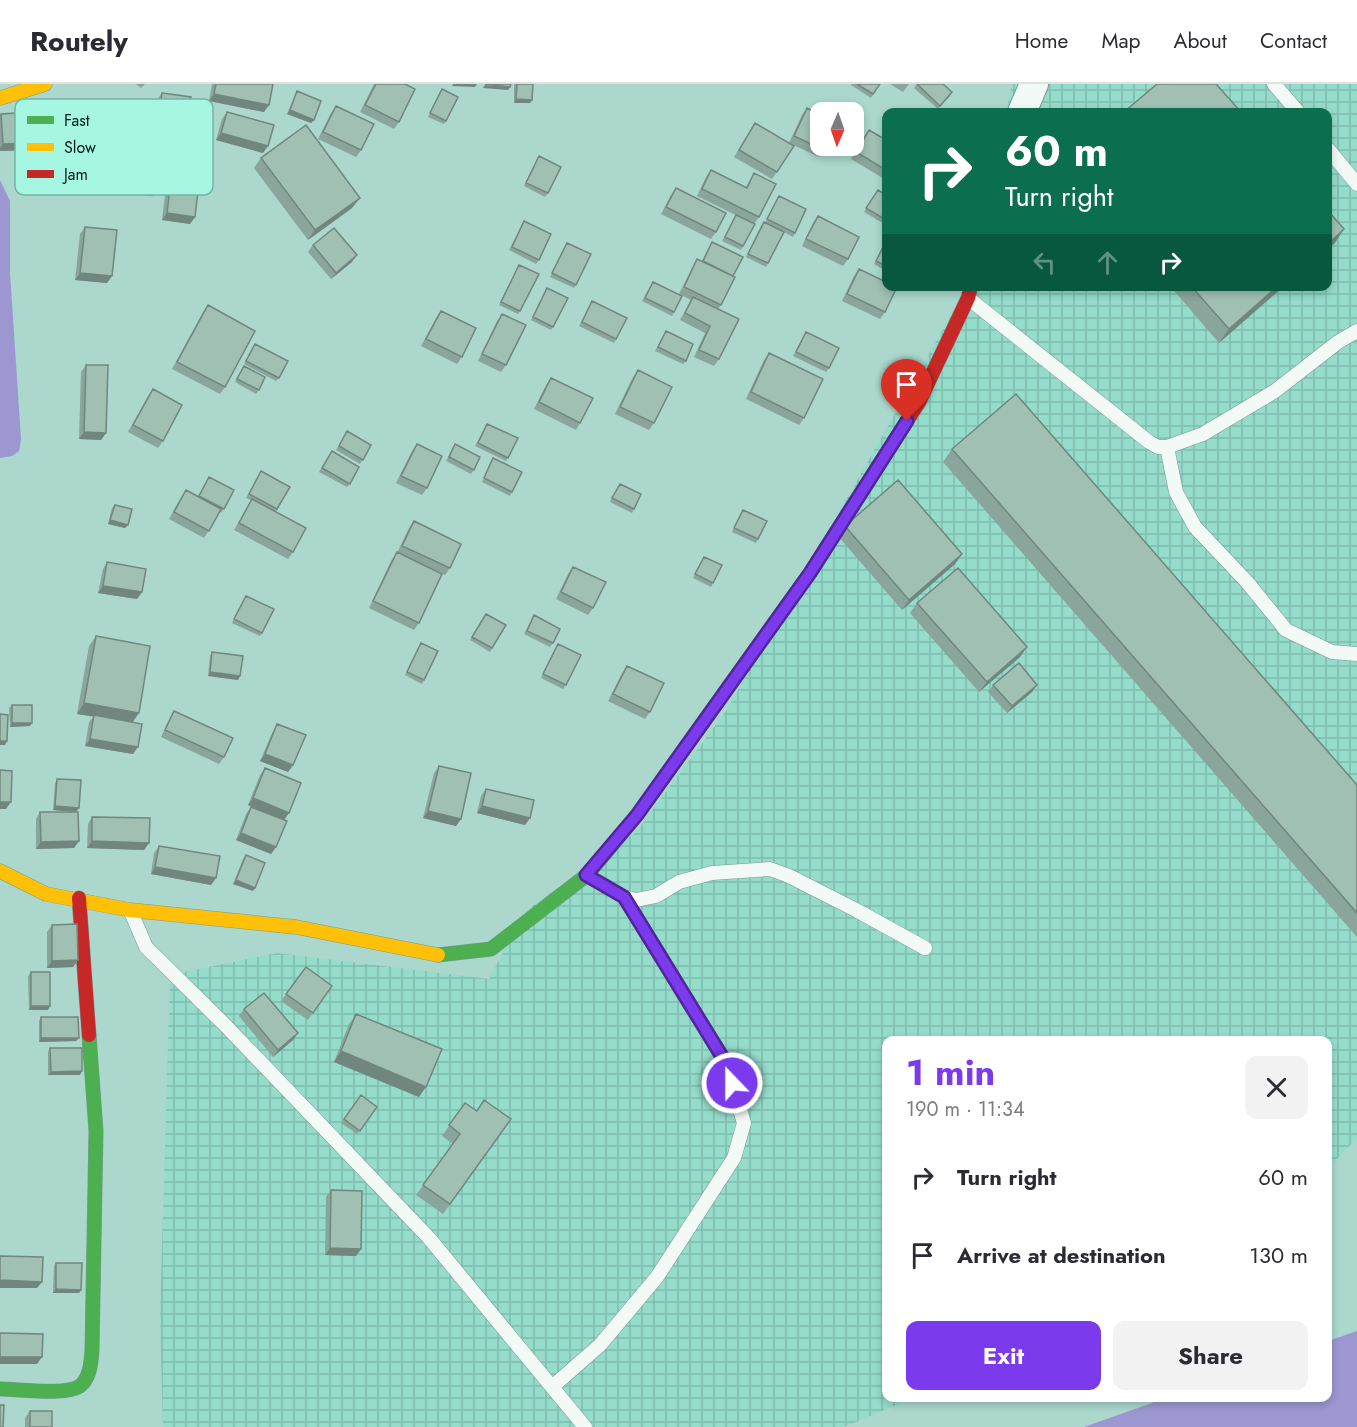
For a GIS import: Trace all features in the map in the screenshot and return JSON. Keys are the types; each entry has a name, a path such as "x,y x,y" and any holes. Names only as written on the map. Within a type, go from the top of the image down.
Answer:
{"street":[{"path":"0,98 45,84"},
{"path":"1024,108 1034,84"},
{"path":"0,871 46,894 79,898 130,910 296,927 441,956 491,949 586,875 637,815 810,573 919,402 970,292"},
{"path":"0,1389 76,1388 85,1380 90,1368 96,1131 79,898"}],"lane":[{"path":"1274,84 1295,108"},
{"path":"1332,154 1357,184"},
{"path":"970,292 1149,442 1158,447 1167,447 1203,434 1275,391 1338,342 1357,331"},
{"path":"1167,447 1176,492 1195,527 1247,582 1286,630 1332,652 1357,654"},
{"path":"586,875 624,897 636,900 656,896 679,882 712,873 770,869 789,876 856,910 925,948"},
{"path":"552,1387 600,1345 657,1277 734,1158 744,1123 726,1063 624,897"},
{"path":"130,910 146,947 226,1026 429,1238 585,1427"}],"shaded area":[{"path":"1012,84 1357,84 1357,1138 1332,1164 1332,1036 882,1036 882,1402 903,1402 844,1427 163,1427 160,1317 170,975 277,953 489,979 524,912 636,832 726,711 965,291 1332,291 1332,108 1007,108"},
{"path":"0,180 10,201 10,273 21,439 19,451 12,456 0,458"},
{"path":"1357,1331 1357,1427 1084,1427 1155,1402 1332,1402 1332,1340"}],"building":[{"path":"216,84 273,84 269,105 214,94"},
{"path":"376,84 405,84 415,89 399,122 365,105"},
{"path":"485,84 511,84 510,87"},
{"path":"517,84 533,84 532,100 516,99"},
{"path":"857,84 880,84 873,94"},
{"path":"917,84 943,84 952,92 940,106"},
{"path":"1157,84 1216,84 1237,108 1129,108"},
{"path":"442,89 458,97 446,121 430,113"},
{"path":"297,91 321,101 314,120 290,110"},
{"path":"162,93 191,97 191,99 161,99"},
{"path":"336,106 374,124 361,150 323,132"},
{"path":"807,108 810,110 810,143 794,136"},
{"path":"227,112 274,125 268,146 221,133"},
{"path":"15,113 15,144 3,144 1,114"},
{"path":"755,123 794,146 777,172 739,150"},
{"path":"306,125 360,198 315,230 261,158"},
{"path":"869,130 882,138 882,168 863,156 864,138"},
{"path":"539,156 561,167 548,193 526,183"},
{"path":"711,170 747,188 754,173 776,184 759,217 702,189"},
{"path":"676,188 726,213 716,232 666,207"},
{"path":"878,190 882,192 882,218 866,208"},
{"path":"169,195 198,195 195,217 167,213"},
{"path":"779,196 806,209 795,233 767,219"},
{"path":"736,215 755,224 743,246 725,237"},
{"path":"818,216 859,237 848,259 806,239"},
{"path":"1332,216 1344,229 1332,240"},
{"path":"524,221 551,234 539,260 512,247"},
{"path":"764,222 784,232 768,263 748,254"},
{"path":"85,227 117,230 112,276 80,273"},
{"path":"334,228 357,255 336,273 313,245"},
{"path":"712,242 743,257 733,276 703,261"},
{"path":"567,243 591,254 576,285 552,273"},
{"path":"882,249 882,264 876,261"},
{"path":"697,259 735,277 721,305 684,287"},
{"path":"519,265 539,274 520,311 501,302"},
{"path":"859,269 882,280 882,291 895,291 885,312 847,294"},
{"path":"653,282 682,296 674,312 645,298"},
{"path":"547,288 568,298 553,327 533,317"},
{"path":"1195,291 1272,291 1229,329"},
{"path":"693,297 739,319 719,359 699,350 710,326 685,313"},
{"path":"592,301 627,318 616,339 582,322"},
{"path":"208,305 255,331 225,387 177,362"},
{"path":"441,311 476,328 462,357 426,339"},
{"path":"502,314 526,325 506,365 482,354"},
{"path":"666,331 693,344 686,361 658,347"},
{"path":"806,332 839,348 829,368 796,352"},
{"path":"255,344 288,361 279,378 246,361"},
{"path":"769,353 823,379 804,418 751,392"},
{"path":"86,365 108,365 106,433 84,432"},
{"path":"244,366 265,377 259,390 237,379"},
{"path":"638,370 672,387 654,423 620,407"},
{"path":"551,378 593,398 580,423 539,402"},
{"path":"153,389 182,405 163,441 133,425"},
{"path":"1016,394 1357,785 1357,913 952,449"},
{"path":"487,424 518,438 508,458 478,443"},
{"path":"347,431 371,445 363,460 339,446"},
{"path":"417,444 442,456 427,488 401,476"},
{"path":"455,444 480,457 474,470 449,457"},
{"path":"332,451 359,467 350,484 322,468"},
{"path":"493,458 522,472 512,492 484,478"},
{"path":"261,471 290,487 277,509 249,494"},
{"path":"209,477 234,490 224,509 199,496"},
{"path":"898,480 962,554 909,600 845,526"},
{"path":"620,484 641,494 634,509 612,498"},
{"path":"186,490 221,509 209,531 174,512"},
{"path":"252,499 306,528 293,552 239,523"},
{"path":"115,505 132,509 128,525 110,520"},
{"path":"743,510 767,521 758,539 734,528"},
{"path":"414,521 461,544 450,568 402,546"},
{"path":"397,552 442,574 419,623 373,601"},
{"path":"704,557 722,565 713,583 695,574"},
{"path":"107,562 146,569 142,592 103,586"},
{"path":"573,567 606,582 593,608 561,592"},
{"path":"958,568 1027,647 987,682 917,603"},
{"path":"246,596 274,609 262,633 234,619"},
{"path":"486,614 506,625 492,648 472,637"},
{"path":"534,615 560,629 553,643 527,631"},
{"path":"96,636 150,646 139,713 84,703"},
{"path":"421,643 438,651 424,680 407,672"},
{"path":"558,644 581,655 566,685 543,674"},
{"path":"212,652 243,656 240,676 210,672"},
{"path":"1019,663 1037,685 1012,706 993,685"},
{"path":"627,666 664,683 650,712 613,694"},
{"path":"12,705 32,705 32,723 12,723"},
{"path":"174,711 233,738 224,757 165,730"},
{"path":"0,714 8,715 7,741 0,741"},
{"path":"94,715 142,724 138,747 90,739"},
{"path":"277,724 306,735 293,765 265,754"},
{"path":"439,766 471,773 461,819 428,811"},
{"path":"265,768 301,783 289,813 253,798"},
{"path":"0,770 12,771 11,802 0,802"},
{"path":"57,779 81,780 79,808 55,806"},
{"path":"486,789 534,800 530,818 482,806"},
{"path":"251,807 287,821 276,847 241,833"},
{"path":"40,812 78,812 79,841 41,842"},
{"path":"92,817 150,818 149,843 92,841"},
{"path":"159,846 220,856 216,878 155,867"},
{"path":"246,855 265,863 255,888 236,880"},
{"path":"77,924 78,960 52,961 52,925"},
{"path":"306,967 332,986 313,1013 286,994"},
{"path":"31,972 50,972 50,1006 31,1006"},
{"path":"264,993 298,1033 278,1050 244,1009"},
{"path":"356,1014 442,1049 426,1087 341,1051"},
{"path":"41,1017 78,1017 79,1038 41,1038"},
{"path":"50,1048 82,1048 82,1071 51,1072"},
{"path":"361,1095 377,1107 360,1131 344,1119"},
{"path":"484,1100 511,1119 450,1204 423,1185 460,1134 449,1125 465,1103 477,1111"},
{"path":"331,1190 362,1191 361,1249 330,1248"},
{"path":"0,1256 43,1257 42,1282 0,1280"},
{"path":"56,1263 82,1263 81,1290 56,1289"},
{"path":"0,1333 43,1334 42,1357 0,1357"},
{"path":"0,1405 4,1405 3,1427 0,1427"},
{"path":"30,1411 52,1411 52,1427 30,1427"}],"traffic: fast":[{"path":"438,955 491,949 587,875 637,815 729,686"},
{"path":"0,1389 64,1391 80,1386 89,1370 92,1351 96,1131 89,1035"}],"traffic: slow":[{"path":"0,98 45,84"},
{"path":"729,686 810,573 863,490"},
{"path":"0,871 46,894 130,910 296,927 438,955"}],"traffic: jam":[{"path":"863,490 919,402 970,291"},
{"path":"79,898 89,1035"}],"route":[{"path":"732,1083 726,1063 624,897 586,875 637,815 810,573 907,421"}]}
